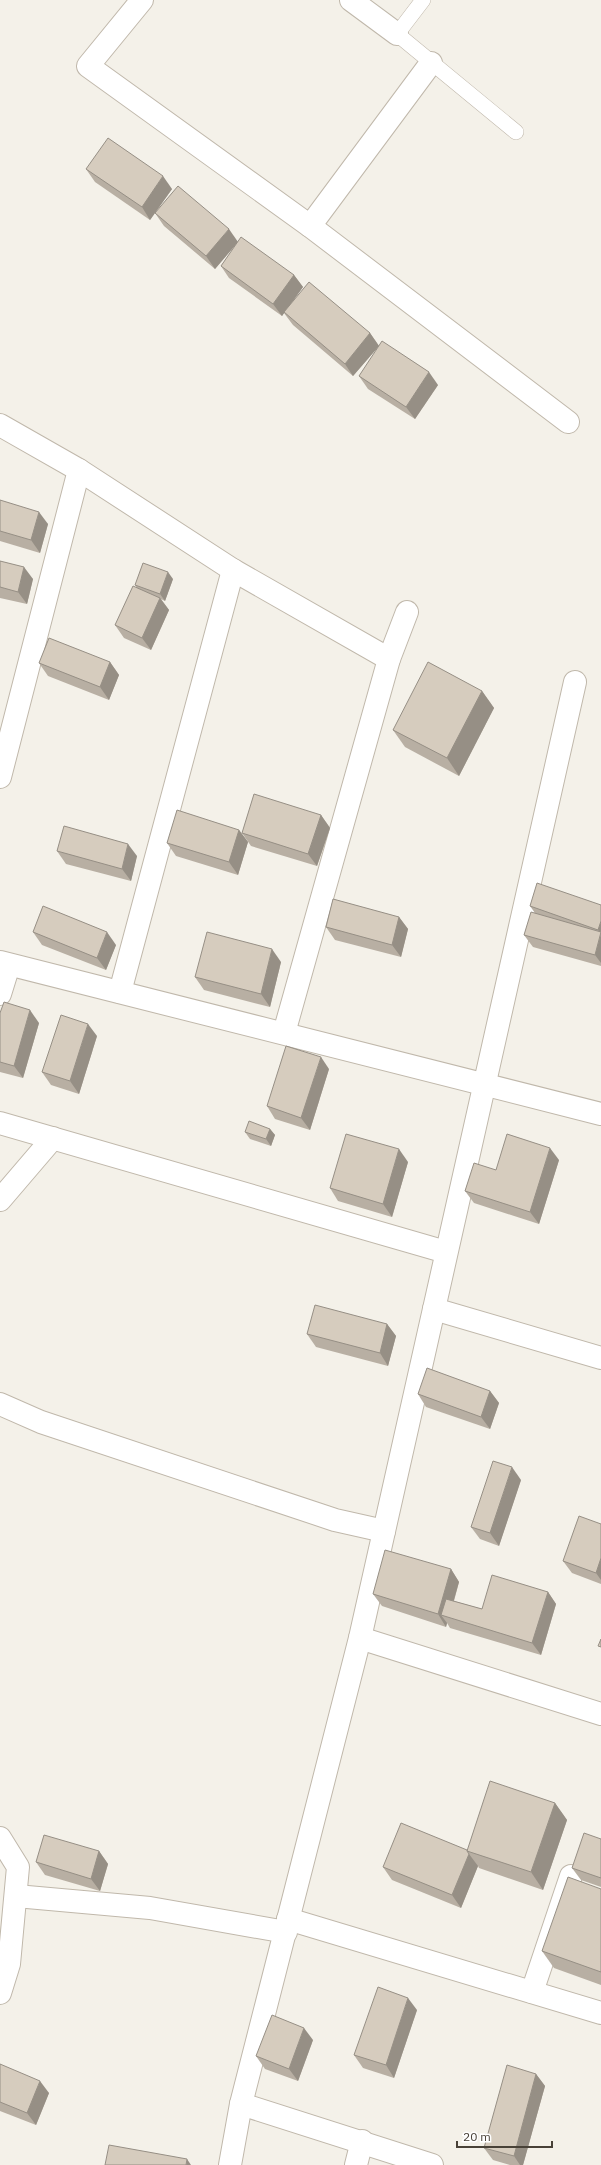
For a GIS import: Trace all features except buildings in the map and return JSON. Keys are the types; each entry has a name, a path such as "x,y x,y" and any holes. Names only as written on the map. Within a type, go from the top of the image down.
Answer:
{"street":[{"path":"142,0 88,66 310,226 568,422"},
{"path":"351,0 397,34"},
{"path":"310,226 431,62"},
{"path":"0,426 80,470 233,570 389,659"},
{"path":"0,777 80,470"},
{"path":"120,992 233,570"},
{"path":"284,1033 389,659 407,612"},
{"path":"230,2165 242,2104 360,1638 575,682"},
{"path":"0,994 5,964 484,1083 601,1114"},
{"path":"0,1123 446,1252"},
{"path":"0,1200 53,1138"},
{"path":"434,1309 601,1358"},
{"path":"0,1404 41,1422 335,1520 384,1531"},
{"path":"360,1638 601,1714"},
{"path":"0,1838 18,1867 9,1964 0,1993"},
{"path":"532,1992 572,1876"},
{"path":"16,1896 150,1908 287,1926 532,1992 601,2013"},
{"path":"242,2104 362,2141 432,2165"},
{"path":"356,2165 362,2141"}],"lane":[{"path":"423,0 397,34 516,132"}]}
